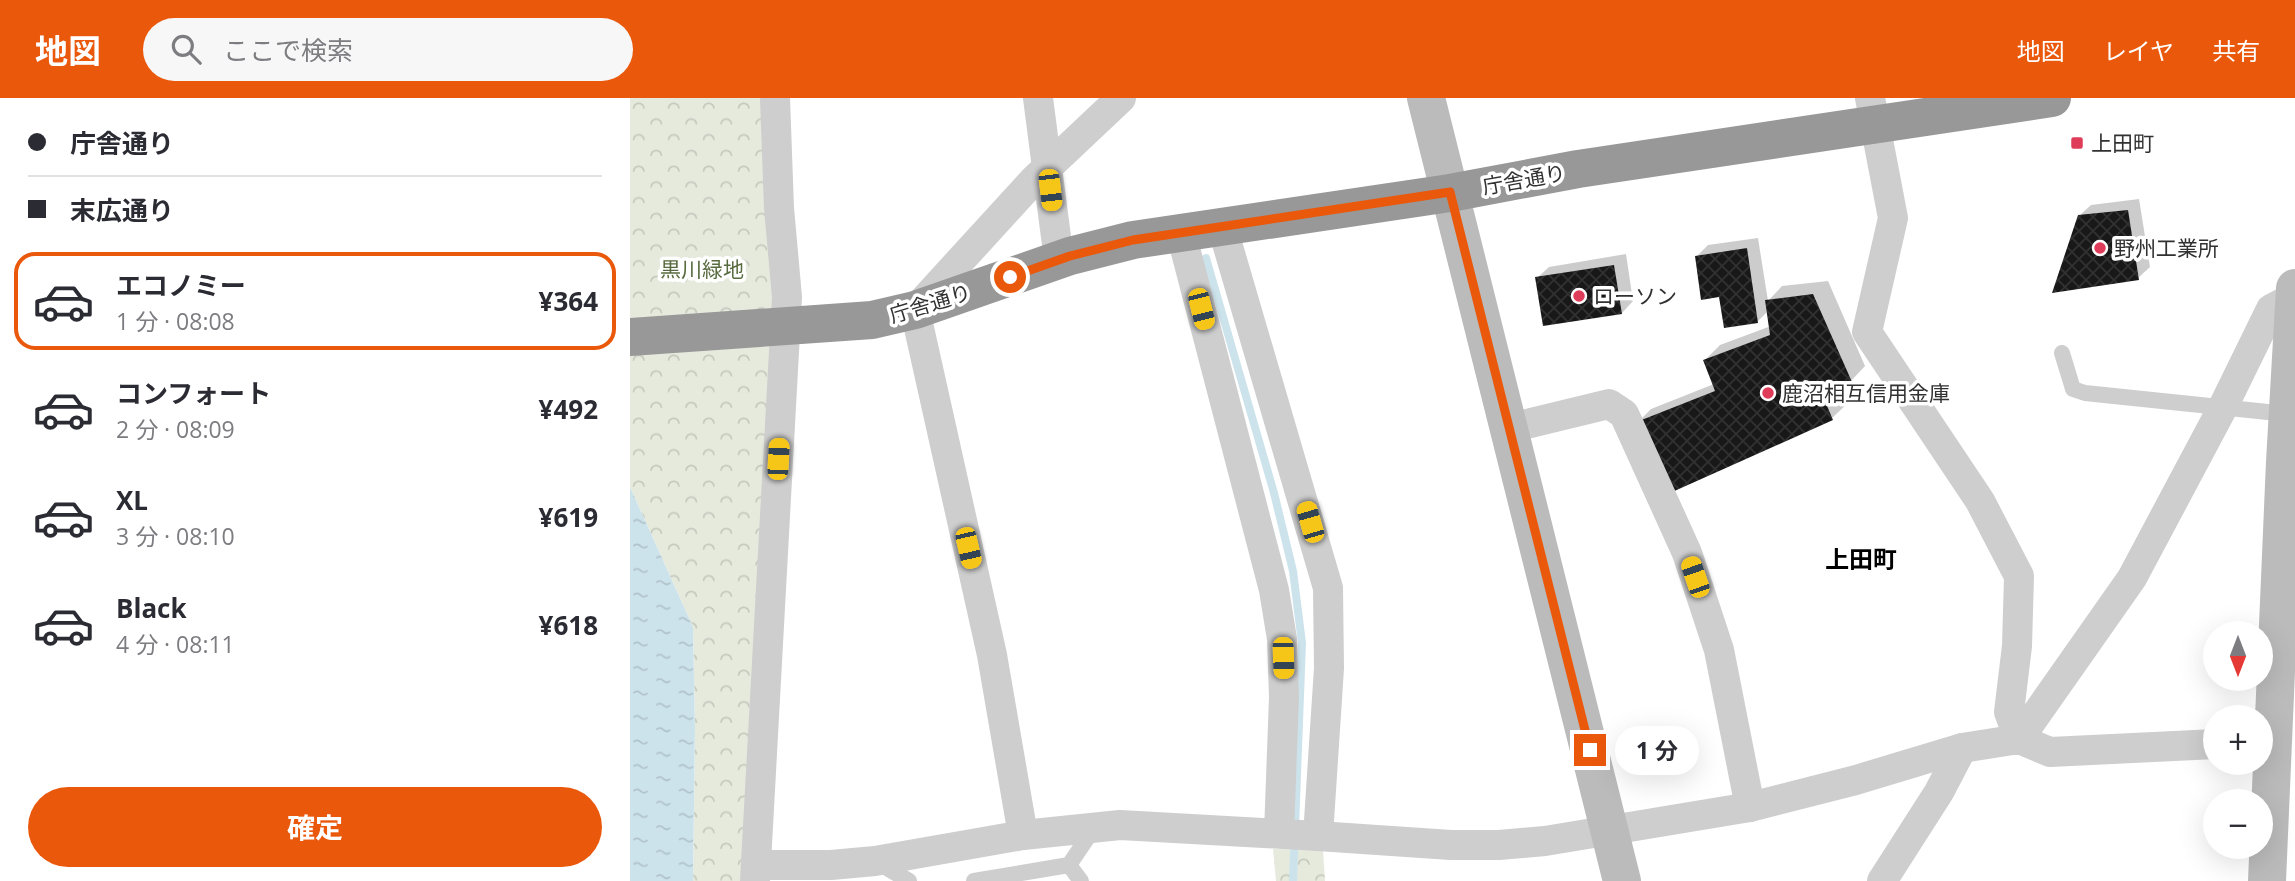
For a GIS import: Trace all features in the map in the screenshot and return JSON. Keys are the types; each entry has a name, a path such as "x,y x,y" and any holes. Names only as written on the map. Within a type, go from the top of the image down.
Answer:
{"highway":[{"name":"庁舎通り","path":"630,337 872,320 915,310 1059,260 1133,240 1450,192 1872,111 2052,98"}],"street":[{"path":"775,98 786,297 779,326 756,873 875,861 1023,835 1120,825 1451,845 1499,845 1611,831 1750,807 1856,780 1962,747 2019,738 2050,752 2203,745"},
{"path":"1038,98 1059,260"},
{"path":"1023,835 992,655 915,310 1047,168 1121,98"},
{"path":"1426,98 1622,881"},
{"path":"1872,111 1893,218 1867,332 1980,501 2019,576 2017,646 2009,712 2019,738"},
{"path":"1222,226 1328,588 1329,668 1318,835"},
{"path":"1181,233 1274,590 1282,639 1284,697 1279,833"},
{"path":"2019,738 2132,578 2272,309 2294,293"},
{"path":"2267,881 2276,739 2287,414 2294,293"},
{"path":"1510,428 1609,404 1624,414 1687,553 1720,650 1750,807"},
{"path":"1882,881 1939,792 1962,747"}],"lane":[{"path":"2062,353 2073,389 2085,393 2287,414"},
{"path":"974,881 1069,865 1095,827"},
{"path":"875,861 909,881"},
{"path":"1069,865 1081,881"}],"green space":[{"name":"黒川緑地","path":"630,98 765,98 776,295 772,300 776,359 748,881 693,881 693,627 630,487"},
{"path":"1273,849 1323,850 1325,881 1276,881"}],"water":[{"path":"630,487 693,627 693,881 630,881"}],"building":[{"name":"野州工業所","path":"2128,210 2139,280 2052,293 2078,215"},
{"path":"1747,248 1758,323 1724,328 1719,297 1701,300 1695,256"},
{"name":"ローソン","path":"1614,265 1622,314 1543,326 1535,277"},
{"name":"鹿沼相互信用金庫","path":"1813,294 1852,382 1822,394 1833,420 1670,493 1634,423 1715,391 1703,360 1770,335 1765,300"}],"waterway":[{"path":"1206,258 1274,493 1293,571 1302,643 1293,881"}],"place":[{"name":"上田町","path":"2077,143"},
{"name":"野州工業所","path":"2100,248"},
{"name":"ローソン","path":"1579,296"},
{"name":"鹿沼相互信用金庫","path":"1768,393"}],"district":[{"name":"上田町","path":"1861,558"}],"route":[{"path":"1010,277 1070,256 1133,240 1450,192 1590,750"}]}
